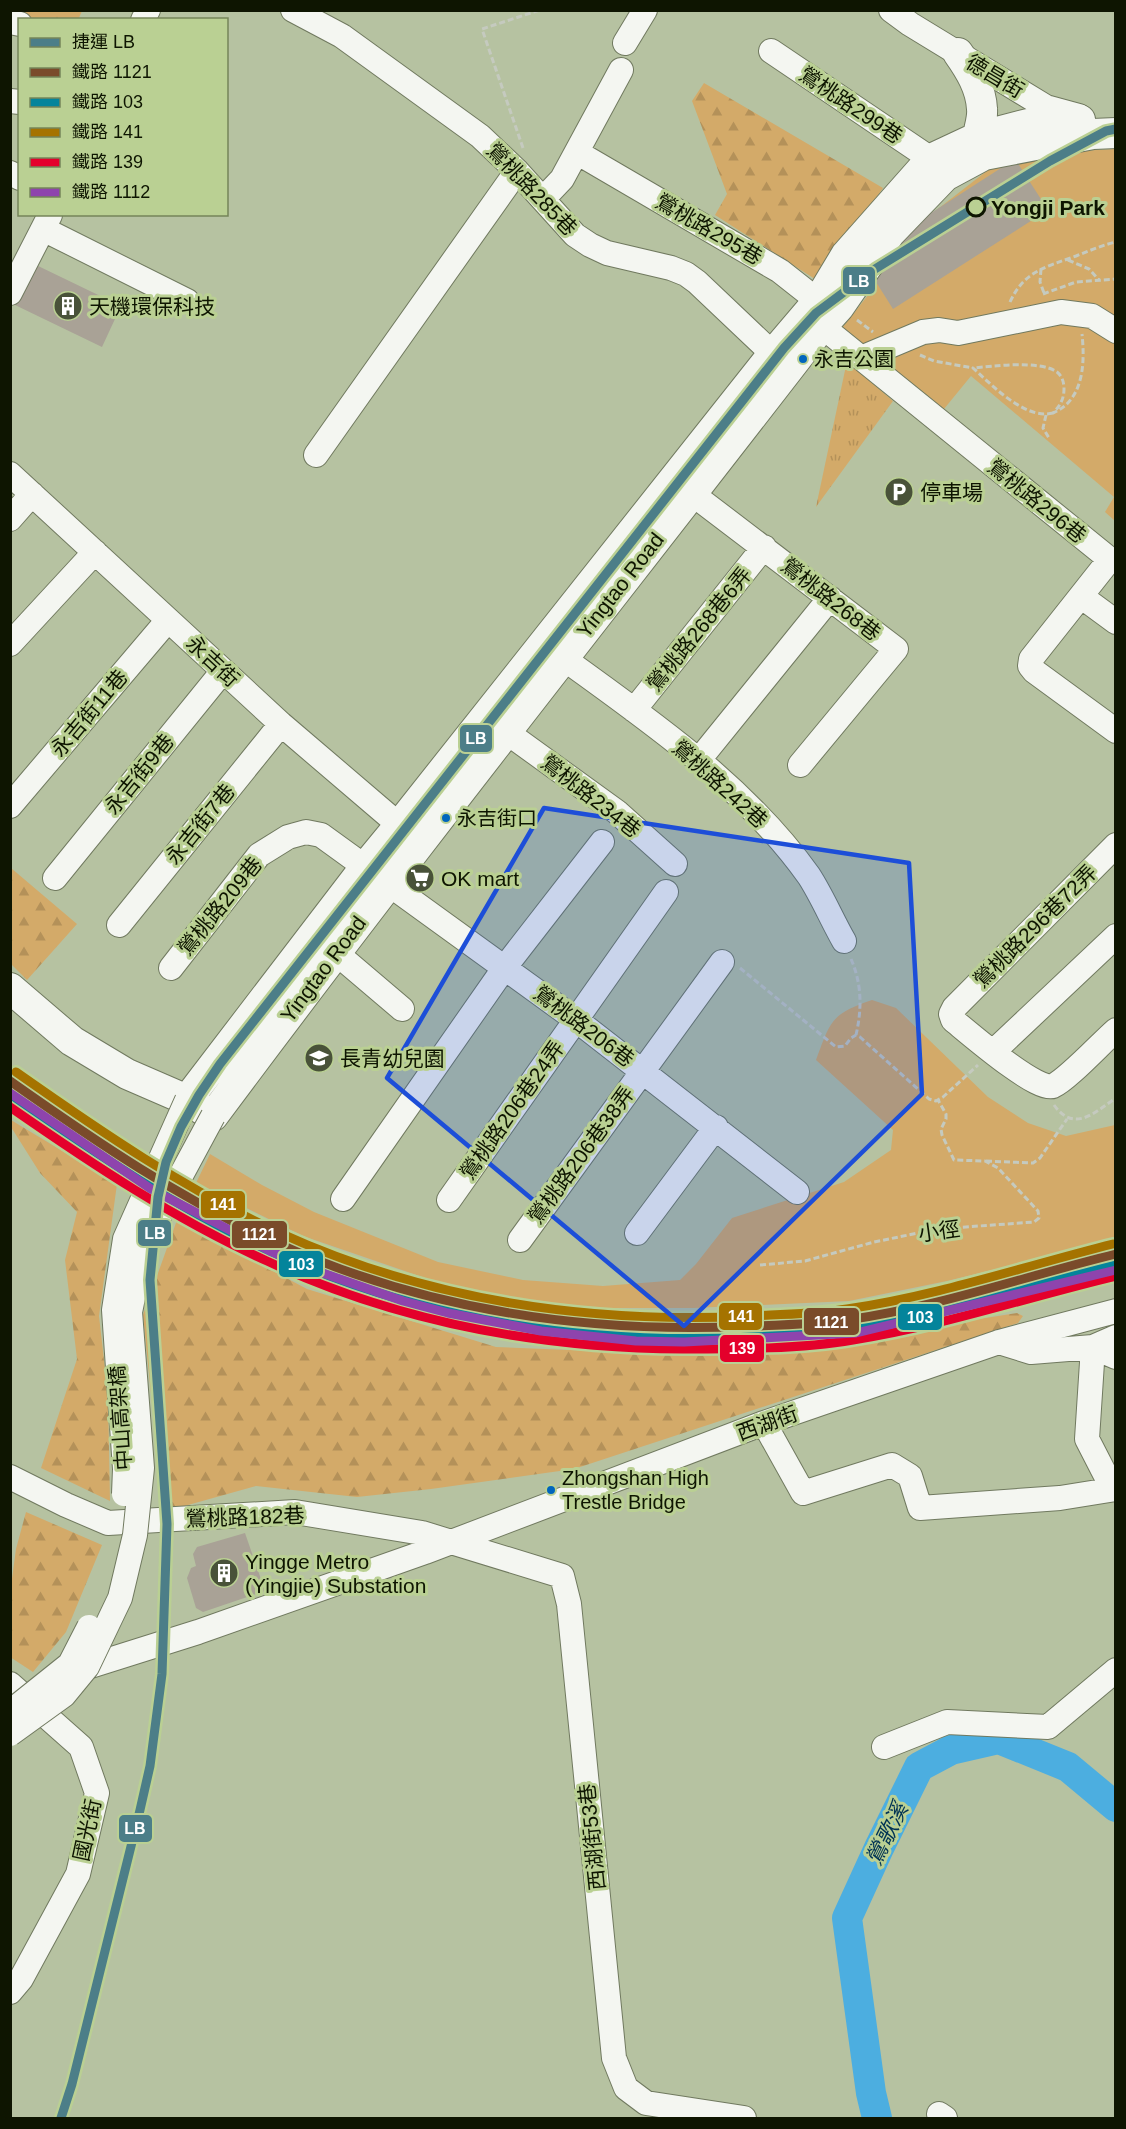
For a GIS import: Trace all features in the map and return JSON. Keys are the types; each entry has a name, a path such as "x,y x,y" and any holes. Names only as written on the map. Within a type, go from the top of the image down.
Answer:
{"main road":[{"path":"958,53 974,76 979,91 983,110 978,137"},
{"name":"Yingtao Road","path":"188,1100 366,866 410,835 505,731 563,657 773,354 820,314 846,255 931,159 978,137 1028,124 1104,126"},
{"name":"Yingtao Road","path":"213,1116 389,883 410,835 820,314 890,233 945,176 984,155 1104,126"},
{"path":"10,988 72,1041 126,1074 188,1100 213,1116"}],"street":[{"name":"鶯桃路285巷","path":"293,10 342,36 480,136 517,171 574,234 608,253 671,268 686,274 773,354"},
{"path":"625,43 645,10"},
{"name":"德昌街","path":"907,15 958,53 1046,107 1104,126"},
{"name":"鶯桃路299巷","path":"771,51 931,159"},
{"path":"543,199 562,179 578,153 621,70"},
{"name":"鶯桃路295巷","path":"578,153 780,271 820,314"},
{"path":"316,455 517,171"},
{"path":"10,293 46,222 187,301"},
{"path":"861,358 894,343 932,330 958,333 1061,312 1092,316 1116,331"},
{"name":"鶯桃路296巷","path":"820,314 861,358 1112,556 1031,660 1030,666 1116,730"},
{"name":"永吉街","path":"10,474 281,724 410,835"},
{"name":"鶯桃路268巷","path":"683,487 896,650 800,765"},
{"path":"10,519 32,494"},
{"name":"鶯桃路268巷6弄","path":"634,710 764,547"},
{"path":"10,644 95,552"},
{"path":"1082,597 1116,622"},
{"path":"698,761 830,598"},
{"name":"永吉街11巷","path":"10,806 168,620"},
{"name":"鶯桃路242巷","path":"563,657 698,761 752,808 809,877 844,941"},
{"name":"永吉街9巷","path":"55,878 223,671"},
{"name":"永吉街7巷","path":"119,925 281,724"},
{"name":"鶯桃路234巷","path":"505,731 617,812 675,864"},
{"name":"鶯桃路209巷","path":"171,968 259,855 288,837 306,832 321,835 366,866"},
{"path":"343,1199 505,967 602,842"},
{"name":"鶯桃路296巷72弄","path":"993,1052 953,1020 951,1014 954,1008 1116,845"},
{"name":"鶯桃路206巷","path":"366,866 643,1070 797,1192"},
{"name":"鶯桃路206巷24弄","path":"449,1200 666,892"},
{"path":"1116,936 993,1052 1027,1078 1052,1083 1116,1030"},
{"path":"335,952 402,1009"},
{"name":"鶯桃路206巷38弄","path":"520,1240 722,962"},
{"name":"中山高架橋","path":"10,1734 64,1695 107,1593 122,1539 125,1468 114,1310 125,1239 188,1100"},
{"name":"中山高架橋","path":"78,1666 120,1598 135,1535 142,1468 130,1312 144,1244 213,1116"},
{"path":"637,1233 716,1127"},
{"name":"西湖街","path":"425,1552 764,1423 999,1342 1116,1311"},
{"path":"999,1342 1031,1352 1093,1347 1116,1337"},
{"path":"1093,1347 1116,1357"},
{"path":"764,1423 803,1493 892,1465 910,1476 920,1508 1060,1498 1116,1487 1105,1474 1087,1439 1093,1347"},
{"name":"鶯桃路182巷","path":"10,1477 108,1523 295,1512 413,1531 451,1542"},
{"name":"西湖街53巷","path":"451,1542 562,1576 569,1604 614,2058 626,2088 646,2103 744,2118"},
{"name":"中山高架橋","path":"10,1712 78,1666 198,1632 425,1552"},
{"path":"884,1747 947,1722 1048,1726 1116,1670"},
{"name":"國光街","path":"10,1684 81,1747 97,1793 78,1874 21,1979 10,1992"}],"path":[{"path":"517,171 526,157 482,29 540,10"},
{"path":"1010,303 1021,283 1041,269 1116,242"},
{"path":"1066,260 1089,269 1098,280"},
{"path":"1041,269 1040,282 1044,293"},
{"path":"1053,413 1062,401 1064,392 1061,376 1055,371 1028,366 973,368 1019,407 1046,415 1053,413 1060,410 1074,395 1082,375 1083,347 1076,315"},
{"path":"1046,415 1043,428 1049,438"},
{"path":"722,962 725,958 729,959 836,1047 845,1046 856,1035 860,1018 861,996 856,969 844,941"},
{"path":"856,1035 929,1099 938,1100 993,1052"},
{"path":"1052,1083 1056,1108 1067,1119 1077,1120 1094,1113 1116,1098"},
{"path":"938,1100 946,1114 941,1129 942,1135 954,1160 1033,1164 1040,1158 1067,1119"},
{"name":"小徑","path":"760,1264 805,1262 874,1242 938,1229 1034,1222 1039,1218 1038,1211 998,1168 985,1161"}],"highlighted area":[{"path":"544,808 909,863 922,1094 684,1326 387,1078"}],"green space":[{"path":"10,11 82,11 79,18 28,18 11,14"},
{"path":"704,83 883,188 818,281 715,215 727,194 692,101"},
{"name":"Yongji Park","path":"1115,149 1115,521 1105,512 1114,497 971,376 944,409 842,328 934,212 988,170 1059,152"},
{"path":"847,361 893,401 816,507"},
{"path":"11,868 77,924 27,980 11,964"},
{"path":"872,1000 896,1008 988,1097 1028,1123 1066,1136 1115,1125 1115,1240 947,1281 849,1301 693,1308 603,1308 515,1300 428,1279 303,1236 196,1183 210,1154 314,1212 438,1262 523,1280 603,1286 680,1280 696,1264 732,1218 844,1182 891,1150 893,1130 816,1060 834,1020 848,1010"},
{"path":"11,1120 117,1184 99,1316 108,1395 110,1501 41,1468 77,1359 65,1260 77,1212 40,1173 11,1127"},
{"path":"177,1220 307,1289 496,1347 644,1353 825,1343 1017,1313 1023,1316 1018,1323 574,1469 357,1497 256,1486 163,1512 143,1315"},
{"path":"26,1512 102,1545 66,1632 33,1672 10,1657 11,1586 16,1549"}],"building":[{"path":"1015,159 1048,210 893,309 861,258"},
{"name":"天機環保科技","path":"34,264 121,306 102,347 15,305"},
{"name":"Yingge Metro (Yingjie) Substation","path":"245,1533 265,1591 203,1612 196,1608 187,1578 191,1568 196,1566 193,1554 197,1547"}],"waterway":[{"name":"鶯歌溪","path":"877,2118 871,2093 847,1918 919,1767 951,1750 999,1739 1068,1767 1116,1807"}],"metro line":[{"name":"LB","path":"61,2118 72,2084 140,1810 150,1766 162,1674 167,1524 150,1280 158,1197 166,1162 181,1127 220,1064 784,348 816,313 875,269 1050,161 1106,131 1116,129"}],"rail line":[{"name":"141","path":"16,1072 112,1138 177,1179 280,1233 394,1276 512,1303 632,1316 693,1318 824,1312 914,1296 1113,1244"},
{"name":"1121","path":"10,1081 74,1126 173,1189 277,1243 392,1286 510,1313 570,1321 692,1328 835,1321 915,1307 1116,1254"},
{"name":"1112","path":"10,1093 151,1189 270,1251 314,1270 403,1301 448,1313 541,1331 636,1341 684,1342 856,1333 1116,1270"},
{"name":"103","path":"10,1094 170,1199 237,1236 329,1276 388,1296 507,1323 568,1332 629,1337 753,1337 847,1331 915,1318 1116,1265"},
{"name":"139","path":"10,1107 135,1190 200,1228 267,1261 367,1300 418,1315 523,1337 629,1347 683,1349 747,1349 812,1345 853,1340 919,1327 1116,1276"}],"place":[{"name":"Yongji Park","path":"976,207"},
{"name":"天機環保科技","path":"68,306"},
{"name":"永吉公園","path":"803,359"},
{"name":"停車場","path":"899,492"},
{"name":"永吉街口","path":"446,818"},
{"name":"OK mart","path":"420,878"},
{"name":"長青幼兒園","path":"319,1058"},
{"name":"Zhongshan High Trestle Bridge","path":"551,1490"},
{"name":"Yingge Metro (Yingjie) Substation","path":"224,1573"}]}
